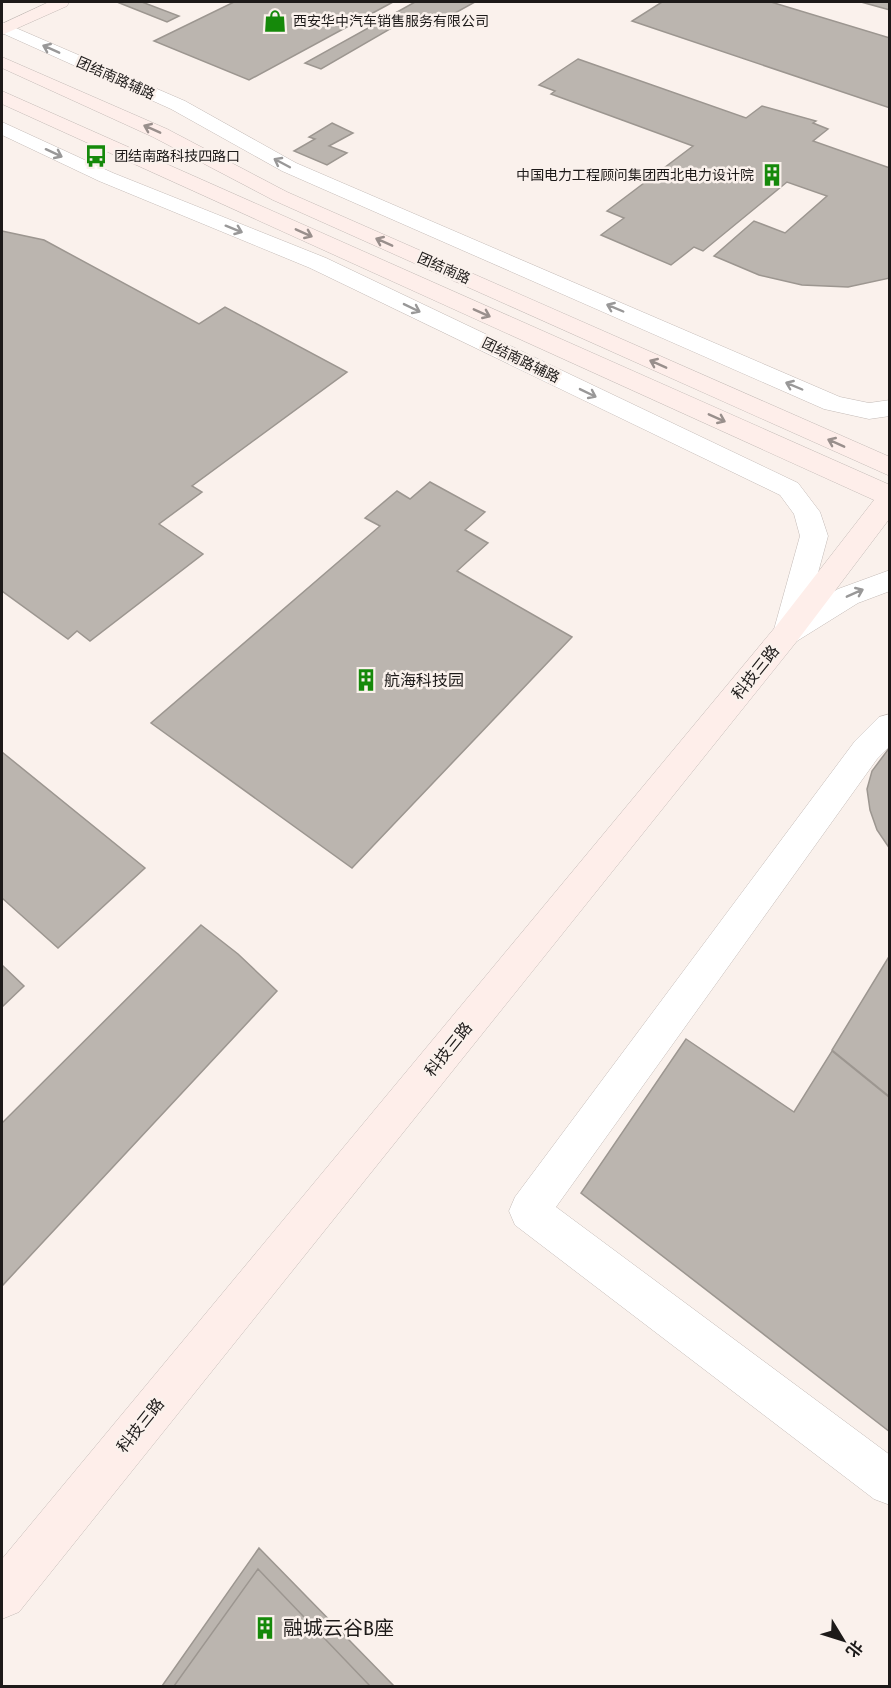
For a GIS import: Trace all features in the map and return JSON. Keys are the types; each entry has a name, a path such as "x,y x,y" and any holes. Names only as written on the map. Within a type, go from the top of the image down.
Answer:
{"main road":[{"path":"2,25 29,2"},
{"path":"2,25 61,2"},
{"name":"团结南路","path":"2,62 159,133 280,196 890,467"},
{"name":"团结南路","path":"2,97 890,497"},
{"name":"科技三路","path":"2,1595 787,633 890,497"}],"street":[{"name":"团结南路辅路","path":"2,25 178,105 289,167 833,403 869,411 890,408"},
{"name":"团结南路辅路","path":"2,128 106,177 318,263 789,489 807,512 814,536 787,633"},
{"path":"787,633 848,596 890,580"},
{"path":"890,726 866,750 529,1211 890,1483"}],"building":[{"path":"117,2 142,2 179,16 167,22"},
{"name":"西安华中汽车销售服务有限公司","path":"234,2 393,2 249,80 154,41"},
{"path":"415,2 475,2 430,27 407,19 321,69 305,63"},
{"path":"662,2 771,2 890,38 890,108 632,21"},
{"path":"861,2 890,2 890,10"},
{"name":"中国电力工程顾问集团西北电力设计院","path":"578,59 746,118 762,106 816,121 813,123 828,129 813,141 890,168 890,278 848,287 802,285 759,275 714,256 754,221 785,233 827,196 787,182 703,251 694,247 671,265 601,235 624,218 607,211 693,146 551,94 555,91 539,85"},
{"path":"332,123 353,133 329,146 347,153 327,165 294,151 315,139 309,137"},
{"path":"2,231 44,240 199,324 225,307 347,372 192,486 202,492 159,524 203,554 90,641 77,631 68,639 2,591"},
{"name":"航海科技园","path":"430,482 485,512 465,530 488,543 457,571 572,637 352,868 151,723 380,526 365,518 397,491 410,499"},
{"path":"890,747 890,849 877,830 870,810 867,789 872,771"},
{"path":"2,752 145,868 58,948 2,898"},
{"path":"201,925 238,954 277,991 2,1286 2,1123"},
{"path":"890,955 890,1097 832,1050"},
{"path":"2,965 24,986 2,1007"},
{"path":"686,1039 794,1112 832,1051 890,1098 890,1432 581,1193"},
{"name":"融城云谷B座","path":"259,1548 394,1686 162,1686"},
{"name":"融城云谷B座","path":"258,1569 370,1686 174,1686"}],"place":[{"name":"西安华中汽车销售服务有限公司","path":"275,21"},
{"name":"团结南路科技四路口","path":"96,156"},
{"name":"中国电力工程顾问集团西北电力设计院","path":"772,175"},
{"name":"航海科技园","path":"366,680"},
{"name":"融城云谷B座","path":"265,1628"}]}
